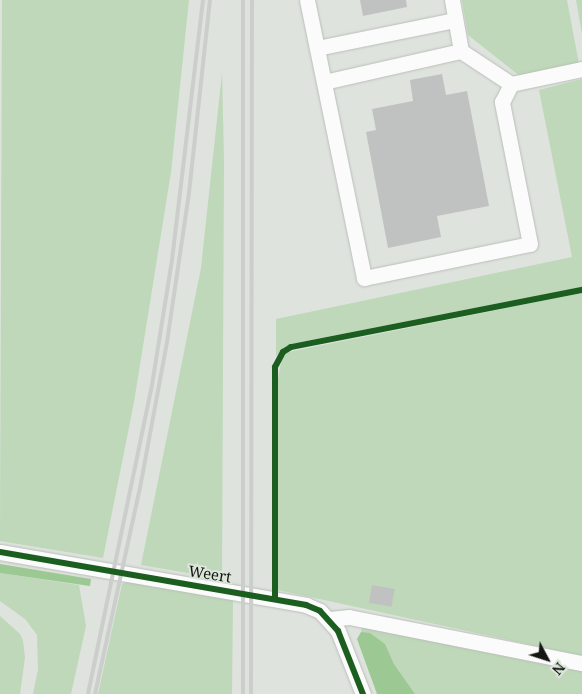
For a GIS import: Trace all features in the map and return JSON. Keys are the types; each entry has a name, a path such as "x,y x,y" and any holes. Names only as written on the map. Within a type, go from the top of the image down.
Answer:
{"street":[{"path":"306,0 364,278 530,244 502,102 511,84"},
{"path":"452,0 461,51 511,84 582,69"},
{"path":"316,48 455,20"},
{"path":"324,82 461,51"},
{"name":"Weert","path":"0,552 275,597 306,605 330,619 343,641 364,694"},
{"path":"330,619 349,617 582,663"}],"shaded area":[{"path":"2,0 189,0 171,172 134,402 103,558 0,541"},
{"path":"462,0 567,0 579,64 521,77 468,35"},
{"path":"576,0 582,0 582,34"},
{"path":"222,73 224,160 222,579 141,565 201,268"},
{"path":"582,79 582,287 291,344 276,356 276,319 572,257 539,90"},
{"path":"582,293 582,656 278,590 278,379 282,356 288,352"},
{"path":"0,564 91,579 90,586 0,573"},
{"path":"0,573 79,585 86,626 71,694 33,694 38,669 37,635 25,619 0,601"},
{"path":"131,580 233,599 232,694 98,694 122,584"},
{"path":"0,616 20,634 23,641 25,657 20,694 0,694"},
{"path":"362,625 582,671 582,694 415,694 394,664 385,644 361,632"},
{"path":"361,632 370,633 385,644 394,664 415,694 377,694 357,639"}],"building":[{"path":"360,0 406,0 407,7 363,16"},
{"path":"442,74 446,95 467,91 489,206 437,216 441,237 388,248 366,132 376,130 372,109 413,101 410,80"},
{"path":"372,585 395,589 392,607 369,603"}],"railway":[{"path":"88,694 152,385 172,260 203,0"},
{"path":"95,694 140,488 167,342 189,193 210,0"},
{"path":"243,0 243,694"},
{"path":"251,694 252,0"}],"cycle path":[{"path":"275,597 275,367 283,352 291,347 582,290"},
{"path":"0,552 306,605 320,611 338,631 363,694"}]}
